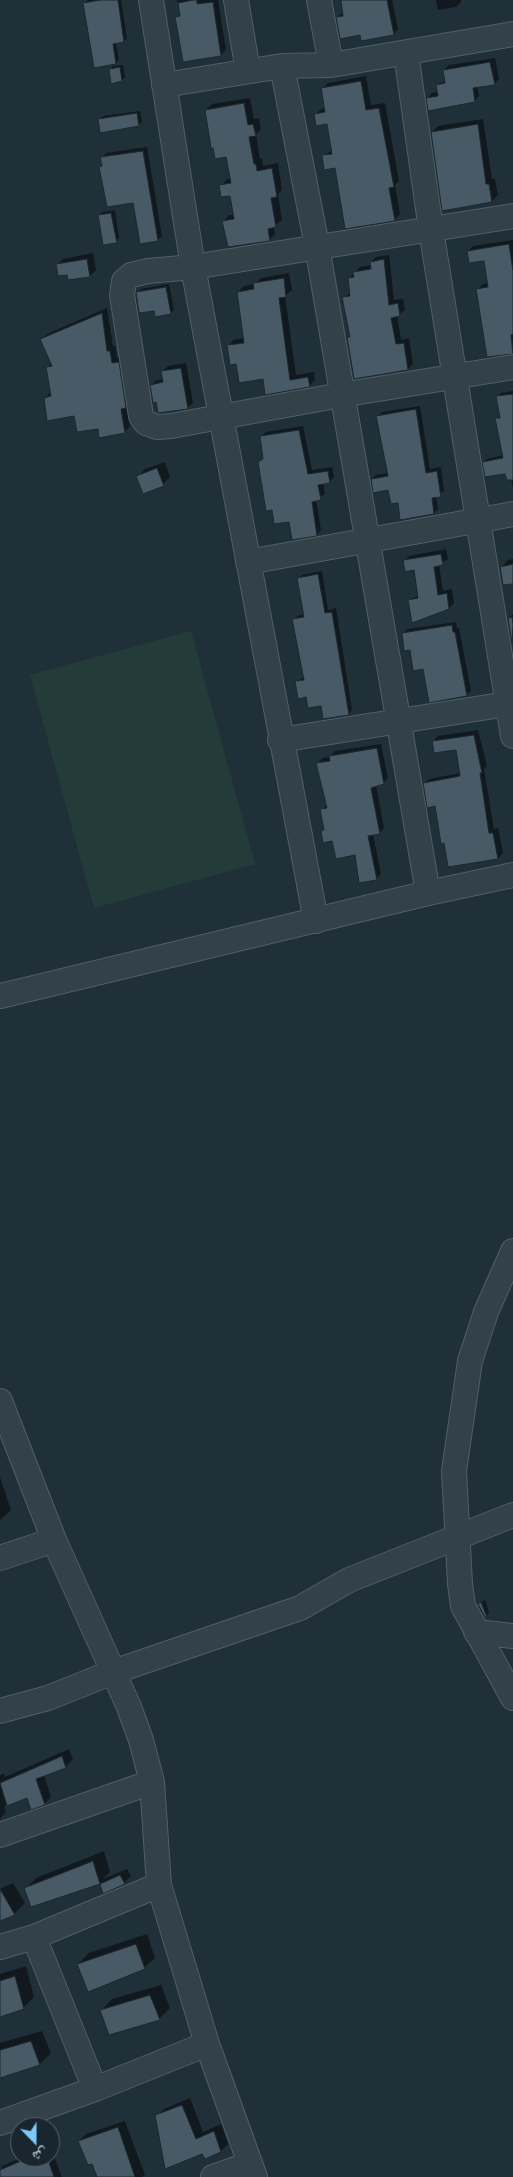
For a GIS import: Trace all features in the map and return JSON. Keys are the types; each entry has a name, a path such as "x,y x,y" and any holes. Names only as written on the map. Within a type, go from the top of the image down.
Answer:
{"street":[{"path":"151,0 193,267 280,740 316,921"},
{"path":"236,0 248,72"},
{"path":"319,0 331,65"},
{"path":"164,85 282,66 331,65 513,34"},
{"path":"406,53 431,230 513,736"},
{"path":"282,66 317,246 428,893"},
{"path":"513,216 193,267 130,275 124,281 122,295 140,410 146,424 172,426 341,394 513,367"},
{"path":"248,562 513,514"},
{"path":"280,740 507,704"},
{"path":"0,996 428,893 513,875"},
{"path":"513,1251 486,1312 470,1361 454,1471 460,1584 463,1606 513,1698"},
{"path":"1,1405 54,1540 130,1707 152,1782 159,1885 207,2044 252,2170 213,2177"},
{"path":"0,1711 48,1698 113,1672 300,1608 349,1580 458,1535 513,1515"},
{"path":"0,1558 54,1540"},
{"path":"476,1632 513,1636"},
{"path":"0,1835 152,1782"},
{"path":"0,1947 34,1936 159,1885"},
{"path":"34,1936 95,2089"},
{"path":"0,2123 95,2089 207,2044"}],"green space":[{"path":"191,631 255,864 94,908 30,675"}],"building":[{"path":"100,0 118,0 124,42 113,44 116,64 94,68 83,3"},
{"path":"197,0 197,4 213,2 221,56 183,62 175,17 180,16 178,3"},
{"path":"341,0 387,0 394,35 361,41 360,35 340,39 336,17 343,16"},
{"path":"490,62 495,85 473,88 475,102 428,111 426,98 438,96 436,85 445,83 443,70"},
{"path":"120,67 122,81 111,84 109,69"},
{"path":"361,81 366,110 379,108 394,187 389,188 395,221 345,229 335,168 324,170 322,155 332,154 327,124 316,126 314,114 325,112 321,88"},
{"path":"244,103 248,125 253,124 256,136 249,137 257,171 272,168 277,197 271,198 276,227 268,229 270,241 228,247 222,221 234,219 230,196 221,197 219,185 231,183 226,157 215,159 213,148 211,148 205,110"},
{"path":"137,113 139,126 100,133 98,119"},
{"path":"478,124 486,184 489,184 492,202 442,211 431,132"},
{"path":"143,151 158,241 140,244 133,203 107,207 99,167 102,166 100,157"},
{"path":"111,213 117,243 103,245 98,215"},
{"path":"509,244 513,271 513,334 511,335 513,354 487,357 476,289 488,287 484,261 469,263 467,251"},
{"path":"87,259 90,277 68,280 67,275 58,276 56,264"},
{"path":"384,259 389,305 398,303 400,316 391,318 396,344 404,343 408,370 354,379 347,337 350,337 342,297 350,296 348,278 354,277 353,272 371,269 370,262"},
{"path":"284,278 286,297 279,298 290,380 308,377 310,387 265,395 263,379 239,383 236,364 230,365 227,345 244,343 237,292 254,289 253,283"},
{"path":"166,287 171,314 155,317 154,311 139,313 136,292"},
{"path":"102,313 107,351 110,351 112,363 119,362 126,408 121,409 125,433 99,438 98,429 77,432 74,416 47,421 44,398 51,396 46,367 52,366 40,339"},
{"path":"181,368 188,409 158,413 156,402 153,403 150,385 163,382 161,371"},
{"path":"513,394 513,480 507,480 505,474 485,477 482,462 503,458 495,418 500,418 496,396"},
{"path":"416,409 426,473 437,471 441,497 432,498 434,514 400,520 398,503 391,504 388,490 373,493 371,479 388,476 376,416"},
{"path":"299,430 308,474 328,471 330,483 318,485 321,500 312,502 317,536 292,540 289,522 274,524 272,510 266,511 258,462 263,459 260,436"},
{"path":"157,468 164,486 143,494 136,476"},
{"path":"441,554 443,565 434,567 438,595 447,593 449,609 412,623 408,600 418,598 414,570 405,572 403,560"},
{"path":"513,564 513,584 503,585 500,567"},
{"path":"318,574 325,613 332,612 349,715 323,719 321,706 308,708 306,697 298,699 295,681 304,680 292,619 304,617 297,578"},
{"path":"512,617 513,624 512,644 508,618"},
{"path":"452,625 467,696 429,703 423,669 413,671 410,650 404,651 402,633"},
{"path":"474,735 482,773 480,773 489,833 493,833 498,859 448,867 444,843 441,844 435,806 427,808 423,783 460,776 456,750 434,753 432,741"},
{"path":"377,748 384,784 371,788 380,834 368,836 377,880 359,883 355,855 336,859 332,841 323,843 321,831 324,830 320,809 327,808 316,763 330,761 329,756"},
{"path":"481,1602 487,1617 485,1617 478,1604"},
{"path":"62,1756 66,1768 36,1779 45,1805 31,1810 27,1798 7,1806 0,1783"},
{"path":"93,1861 100,1884 31,1907 24,1888"},
{"path":"120,1875 125,1884 103,1894 100,1884"},
{"path":"0,1889 15,1915 0,1921"},
{"path":"136,1944 145,1969 88,1992 77,1964"},
{"path":"15,1976 24,2009 0,2017 0,1981"},
{"path":"150,1995 160,2020 109,2035 100,2010"},
{"path":"31,2041 40,2065 0,2078 0,2050"},
{"path":"182,2105 196,2139 214,2131 221,2152 205,2159 202,2154 165,2169 155,2115"},
{"path":"118,2127 135,2177 97,2177 92,2164 88,2165 78,2141"},
{"path":"10,2166 50,2167 54,2177 0,2177 0,2170"}]}
